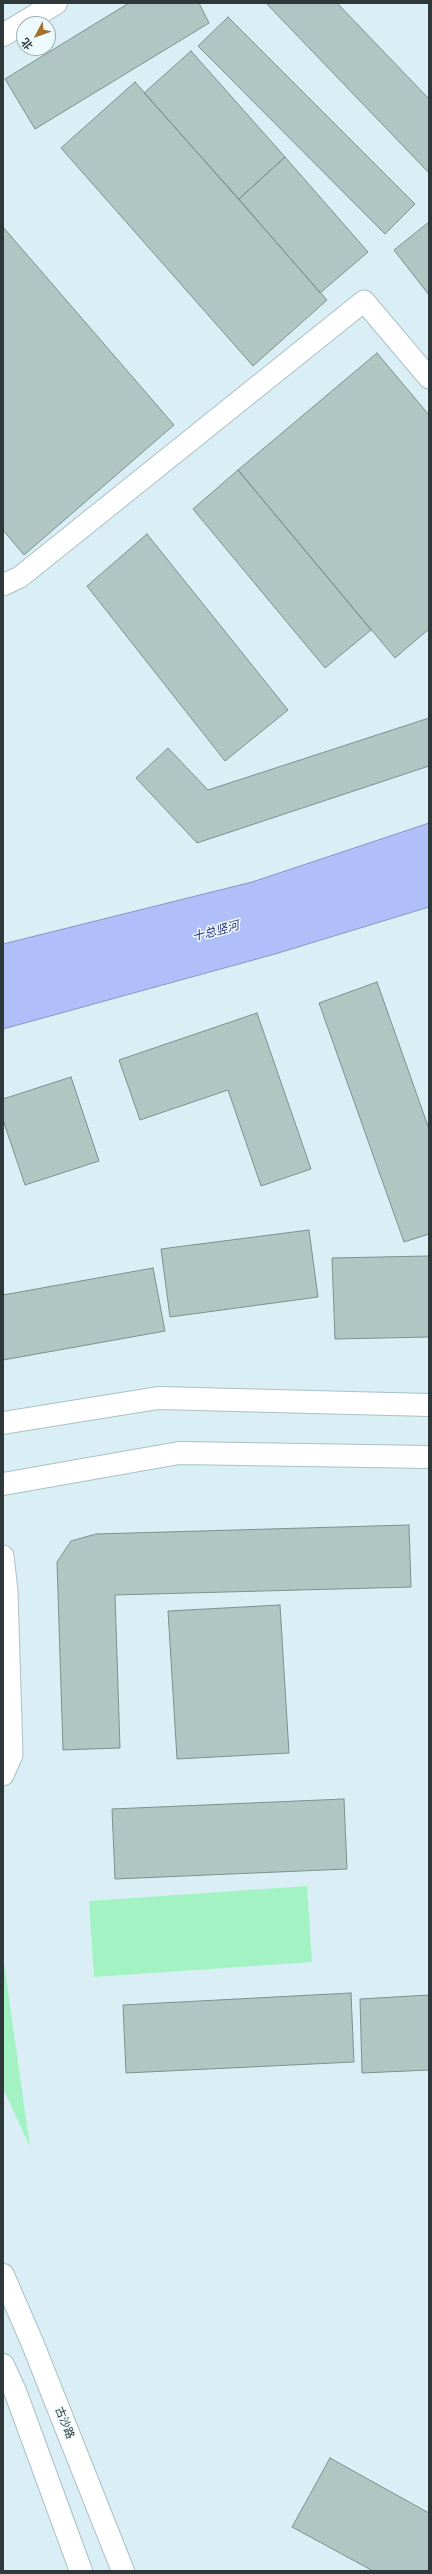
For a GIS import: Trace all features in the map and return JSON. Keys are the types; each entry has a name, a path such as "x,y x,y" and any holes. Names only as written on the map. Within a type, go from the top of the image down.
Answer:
{"main road":[{"path":"3,35 56,3"},
{"path":"3,1423 158,1398 429,1405"},
{"path":"3,1484 179,1453 429,1457"},
{"name":"古沙路","path":"3,2275 32,2342 123,2571"},
{"path":"3,2365 15,2391 81,2571"}],"lane":[{"path":"3,585 20,577 364,301 429,378"},
{"path":"3,1556 7,1591 12,1755 3,1775"}],"green space":[{"path":"307,1886 312,1962 94,1977 89,1901"},
{"path":"3,1956 30,2147 3,2088"}],"water":[{"name":"十总竖河","path":"429,823 429,907 275,954 3,1029 3,944 252,882"}],"building":[{"path":"129,3 199,3 209,23 35,129 5,79 43,56 56,56 56,48"},
{"path":"266,3 337,3 429,99 429,173"},
{"path":"228,17 415,204 385,234 198,46"},
{"path":"191,51 285,157 239,199 144,93"},
{"path":"135,82 327,300 253,366 61,148"},
{"path":"285,157 368,252 320,293 239,199"},
{"path":"429,222 429,295 394,250"},
{"path":"3,227 174,425 24,555 3,530"},
{"path":"377,353 429,415 429,629 395,658 238,470"},
{"path":"238,470 371,630 325,668 193,509"},
{"path":"147,534 288,710 225,761 87,586"},
{"path":"429,718 429,766 197,843 136,778 168,748 208,790"},
{"path":"377,982 429,1129 429,1234 404,1242 319,1003"},
{"path":"257,1013 311,1169 261,1186 228,1090 140,1120 119,1060"},
{"path":"71,1077 99,1161 25,1185 3,1120 3,1099"},
{"path":"309,1230 318,1297 170,1317 161,1249"},
{"path":"429,1256 429,1337 335,1339 332,1258"},
{"path":"153,1268 165,1331 3,1360 3,1295"},
{"path":"409,1525 411,1587 115,1595 120,1748 63,1750 57,1562 71,1541 96,1534"},
{"path":"280,1605 289,1753 177,1759 168,1611"},
{"path":"344,1799 347,1869 115,1879 112,1809"},
{"path":"351,1993 354,2062 126,2073 123,2005"},
{"path":"429,1995 429,2070 362,2073 360,1999"},
{"path":"330,2458 429,2513 429,2571 373,2571 292,2527"}]}
